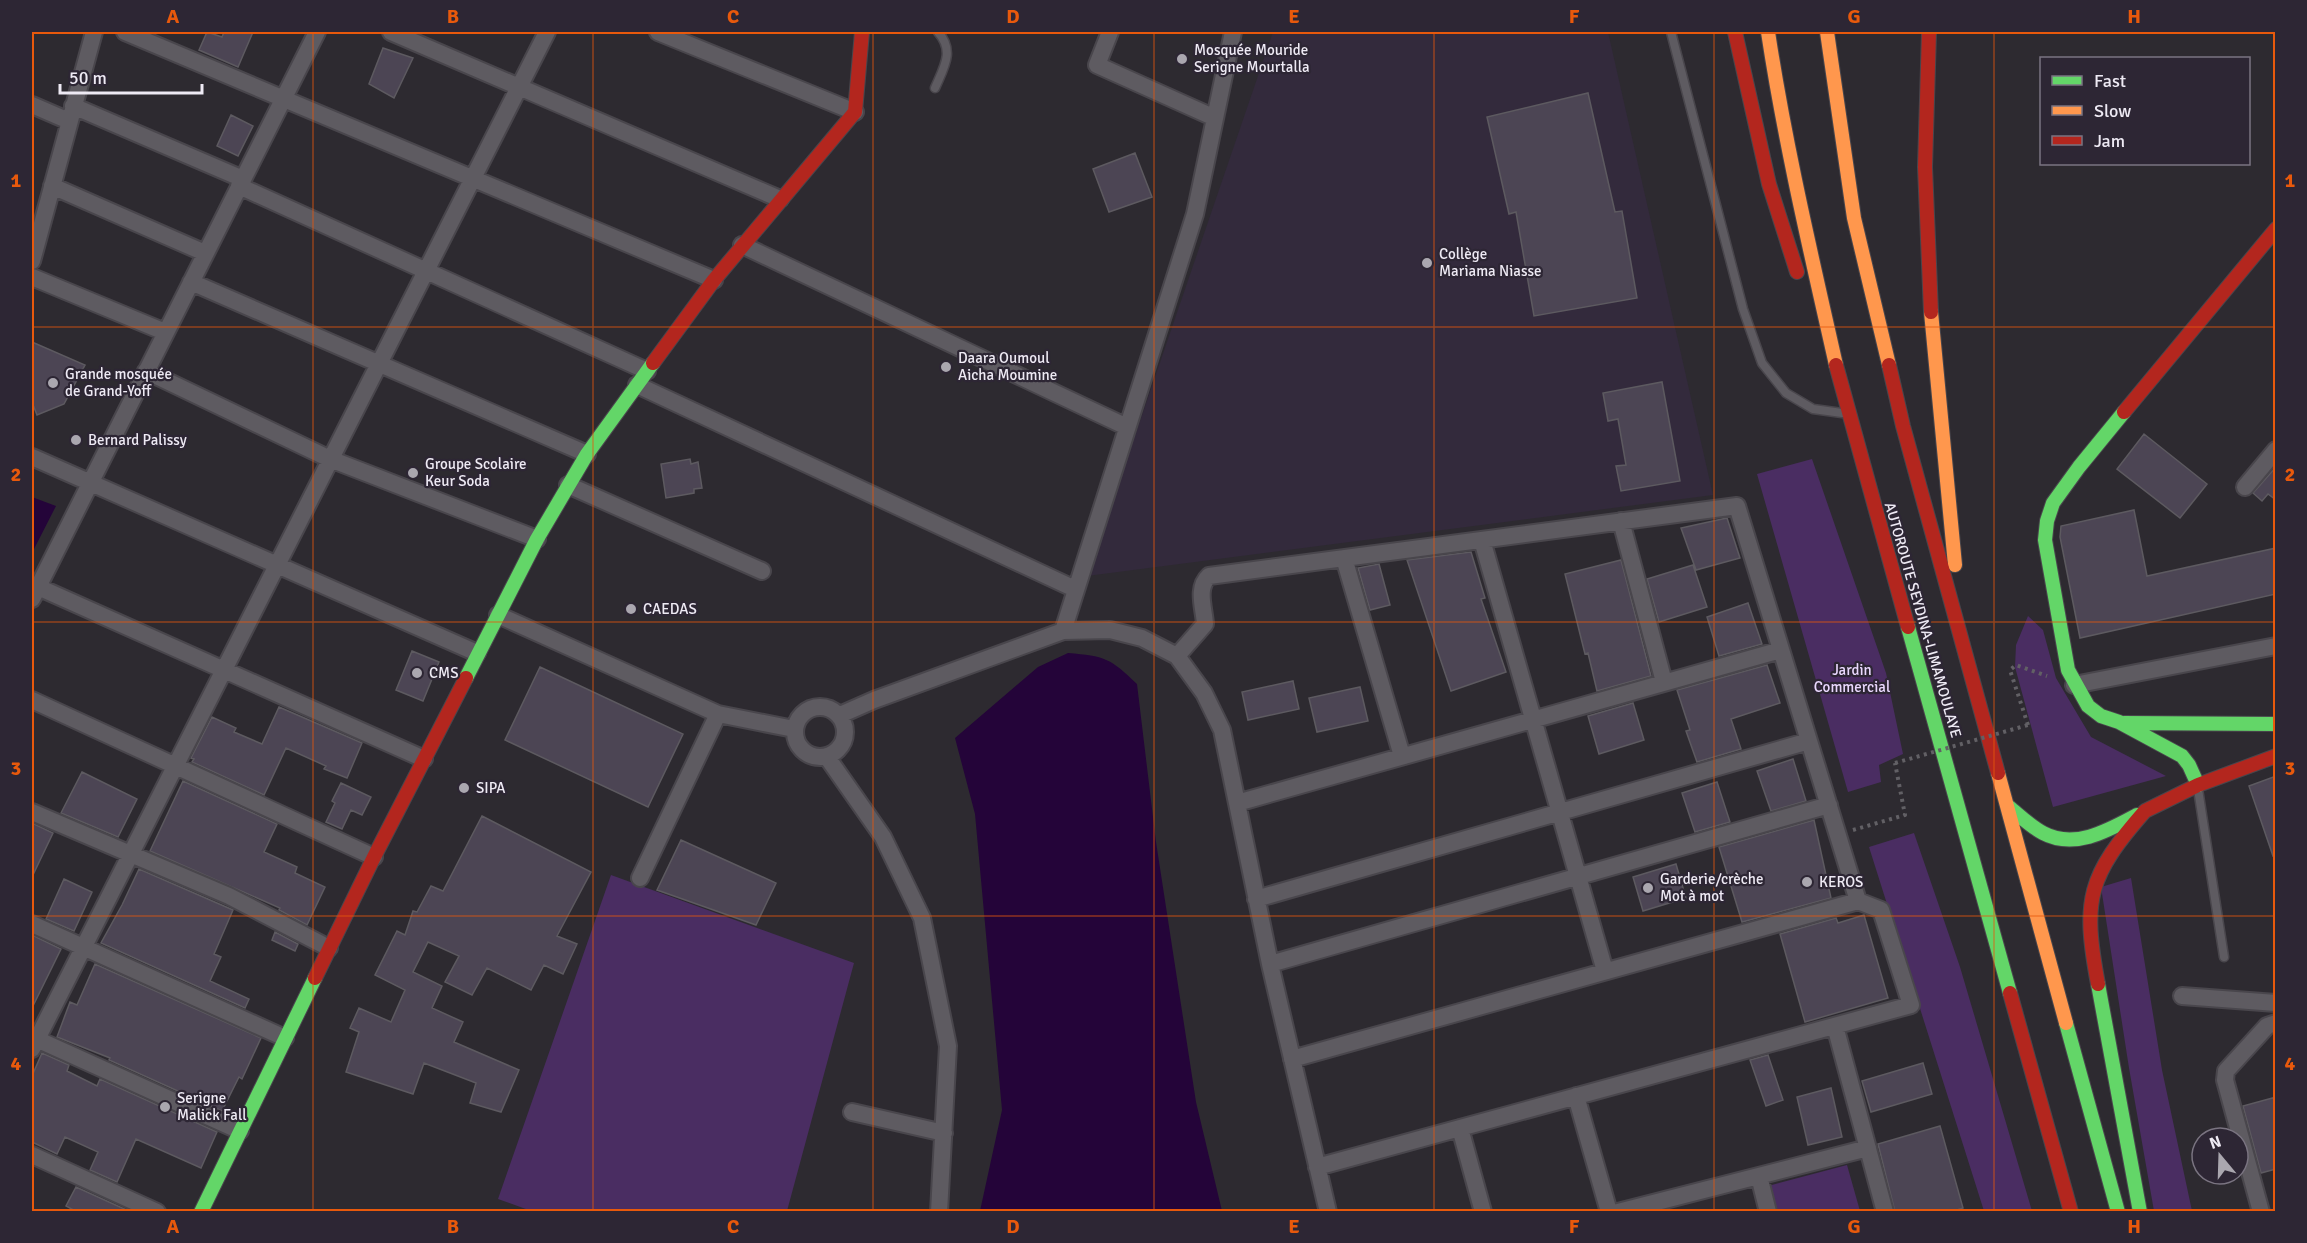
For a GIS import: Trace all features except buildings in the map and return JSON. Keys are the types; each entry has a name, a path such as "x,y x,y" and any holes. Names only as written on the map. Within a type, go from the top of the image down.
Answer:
{"main road":[{"path":"201,1212 374,857 537,539 587,454 714,280 855,112 862,32"},
{"path":"1735,32 1769,184 1800,281"},
{"name":"AUTOROUTE SEYDINA-LIMAMOULAYE","path":"1768,32 1778,98 1800,205 1848,414 2071,1212"},
{"path":"1827,32 1854,218 1923,501 1973,681"},
{"path":"1929,32 1926,159 1929,287 1937,394 1955,566 1973,681"},
{"path":"2198,785 2182,756 2101,716 2088,706 2074,685 2068,669 2045,540 2047,521 2053,503 2079,467 2274,233"},
{"path":"1810,313 1843,394"},
{"name":"AUTOROUTE SEYDINA-LIMAMOULAYE","path":"1973,681 2118,1212"},
{"path":"2119,723 2276,724"},
{"path":"2008,807 2049,836 2066,841 2083,838 2105,831 2198,785 2276,756"},
{"path":"2140,1212 2096,973 2090,929 2090,907 2094,886 2111,853 2145,811"}],"street":[{"path":"32,261 37,220 52,186 94,32"},
{"path":"125,32 714,280"},
{"path":"317,32 35,593 224,670 424,759"},
{"path":"391,32 780,199"},
{"path":"240,1131 33,1042 547,32"},
{"path":"658,32 855,112"},
{"path":"1110,32 1098,65 1215,118"},
{"path":"1063,631 1195,214 1233,32"},
{"path":"32,105 71,113 241,182 426,271 647,371"},
{"path":"52,186 205,253"},
{"path":"742,245 1126,427"},
{"path":"32,277 165,332"},
{"path":"191,282 587,454"},
{"path":"146,370 330,459 537,539"},
{"path":"637,385 1075,589"},
{"path":"2245,487 2276,450"},
{"path":"32,457 477,653"},
{"path":"568,485 762,571"},
{"path":"1177,656 1205,624 1201,589 1202,582 1209,576 1737,506 1858,901"},
{"path":"1621,521 1664,682"},
{"path":"1482,540 1605,971"},
{"path":"1344,558 1402,756"},
{"path":"498,615 718,714 794,729"},
{"path":"840,715 874,700 1063,631 1110,630 1142,638 1177,656 1204,693 1222,730 1270,964 1328,1212"},
{"path":"2074,685 2276,646"},
{"path":"1237,803 1781,650"},
{"path":"32,700 374,857"},
{"path":"819,706 831,708 840,715 846,727 845,740 838,751 827,758 814,757 803,752 796,741 794,729 799,718 807,710 819,706"},
{"path":"640,878 718,714"},
{"path":"1256,899 1809,741"},
{"path":"827,758 884,837 922,918 948,1046 939,1212"},
{"path":"1270,964 1829,805"},
{"path":"32,812 228,896 329,948"},
{"path":"1292,1059 1858,901 1881,910 1911,1005 1317,1167"},
{"path":"32,924 285,1038"},
{"path":"2182,996 2276,1003"},
{"path":"2261,1212 2225,1080 2226,1071 2267,1026 2276,1023"},
{"path":"1834,1026 1885,1212"},
{"path":"1576,1096 1609,1212"},
{"path":"852,1112 944,1133"},
{"path":"1460,1128 1483,1212"},
{"path":"1617,1212 1868,1148"},
{"path":"32,1155 157,1212"},
{"path":"1759,1176 1768,1212"}],"lane":[{"path":"935,88 946,63 948,49 945,39 938,32"},
{"path":"1671,32 1743,309 1762,363 1786,393 1813,409 1848,414"},
{"path":"2198,785 2224,957"}],"path":[{"path":"1838,835 1905,815 1895,763 2028,725 2010,670 2016,665 2074,685"}],"shaded area":[{"name":"Collège Mariama Niasse","path":"1273,32 1608,32 1713,495 1087,576"},
{"path":"32,497 56,506 32,553"},
{"path":"1068,653 1091,655 1106,660 1137,684 1156,842 1196,1102 1222,1211 980,1211 1002,1110 975,814 955,738 1038,667"}],"green space":[{"name":"Jardin Commercial","path":"1812,459 1886,673 1903,754 1879,765 1881,782 1848,792 1757,474"},
{"path":"2028,616 2043,630 2056,678 2091,737 2166,776 2053,807 2015,667 2016,645"},
{"path":"1914,833 1960,967 2032,1211 1984,1211 1869,847"},
{"path":"611,875 854,963 787,1211 534,1212 498,1199"},
{"path":"2131,878 2162,1070 2192,1211 2154,1211 2101,887"},
{"path":"1847,1165 1860,1211 1775,1211 1768,1186"}],"traffic: fast":[{"path":"466,678 537,539 587,454 653,363"},
{"path":"2124,412 2053,503 2047,521 2045,540 2068,670 2088,706 2101,716 2119,722 2182,756 2198,785"},
{"path":"1908,627 2010,993"},
{"path":"2124,723 2276,724"},
{"path":"2009,807 2043,833 2055,838 2067,839 2092,836 2137,815"},
{"path":"201,1212 315,978"},
{"path":"2098,984 2140,1212"},
{"path":"2066,1023 2118,1212"}],"traffic: slow":[{"path":"1768,32 1790,157 1836,365"},
{"path":"1827,32 1854,218 1889,365"},
{"path":"1931,312 1955,565"},
{"path":"1998,773 2066,1023"}],"traffic: jam":[{"path":"653,363 714,280 855,112 862,32"},
{"path":"1735,32 1769,184 1797,272"},
{"path":"1929,32 1925,167 1931,312"},
{"path":"2124,412 2276,229"},
{"path":"1836,365 1908,627"},
{"path":"1889,365 1903,426 1998,773"},
{"path":"315,978 466,678"},
{"path":"2145,811 2198,785 2276,756"},
{"path":"2098,984 2091,930 2094,890 2111,854 2145,811"},
{"path":"2010,993 2071,1212"}],"place":[{"name":"Mosquée Mouride Serigne Mourtalla","path":"1182,59"},
{"name":"Collège Mariama Niasse","path":"1427,263"},
{"name":"Daara Oumoul Aicha Moumine","path":"946,367"},
{"name":"Grande mosquée de Grand-Yoff","path":"53,383"},
{"name":"Bernard Palissy","path":"76,440"},
{"name":"Groupe Scolaire Keur Soda","path":"413,473"},
{"name":"CAEDAS","path":"631,609"},
{"name":"CMS","path":"417,673"},
{"name":"SIPA","path":"464,788"},
{"name":"KEROS","path":"1807,882"},
{"name":"Garderie/crèche Mot à mot","path":"1648,888"},
{"name":"Serigne Malick Fall","path":"165,1107"}]}
